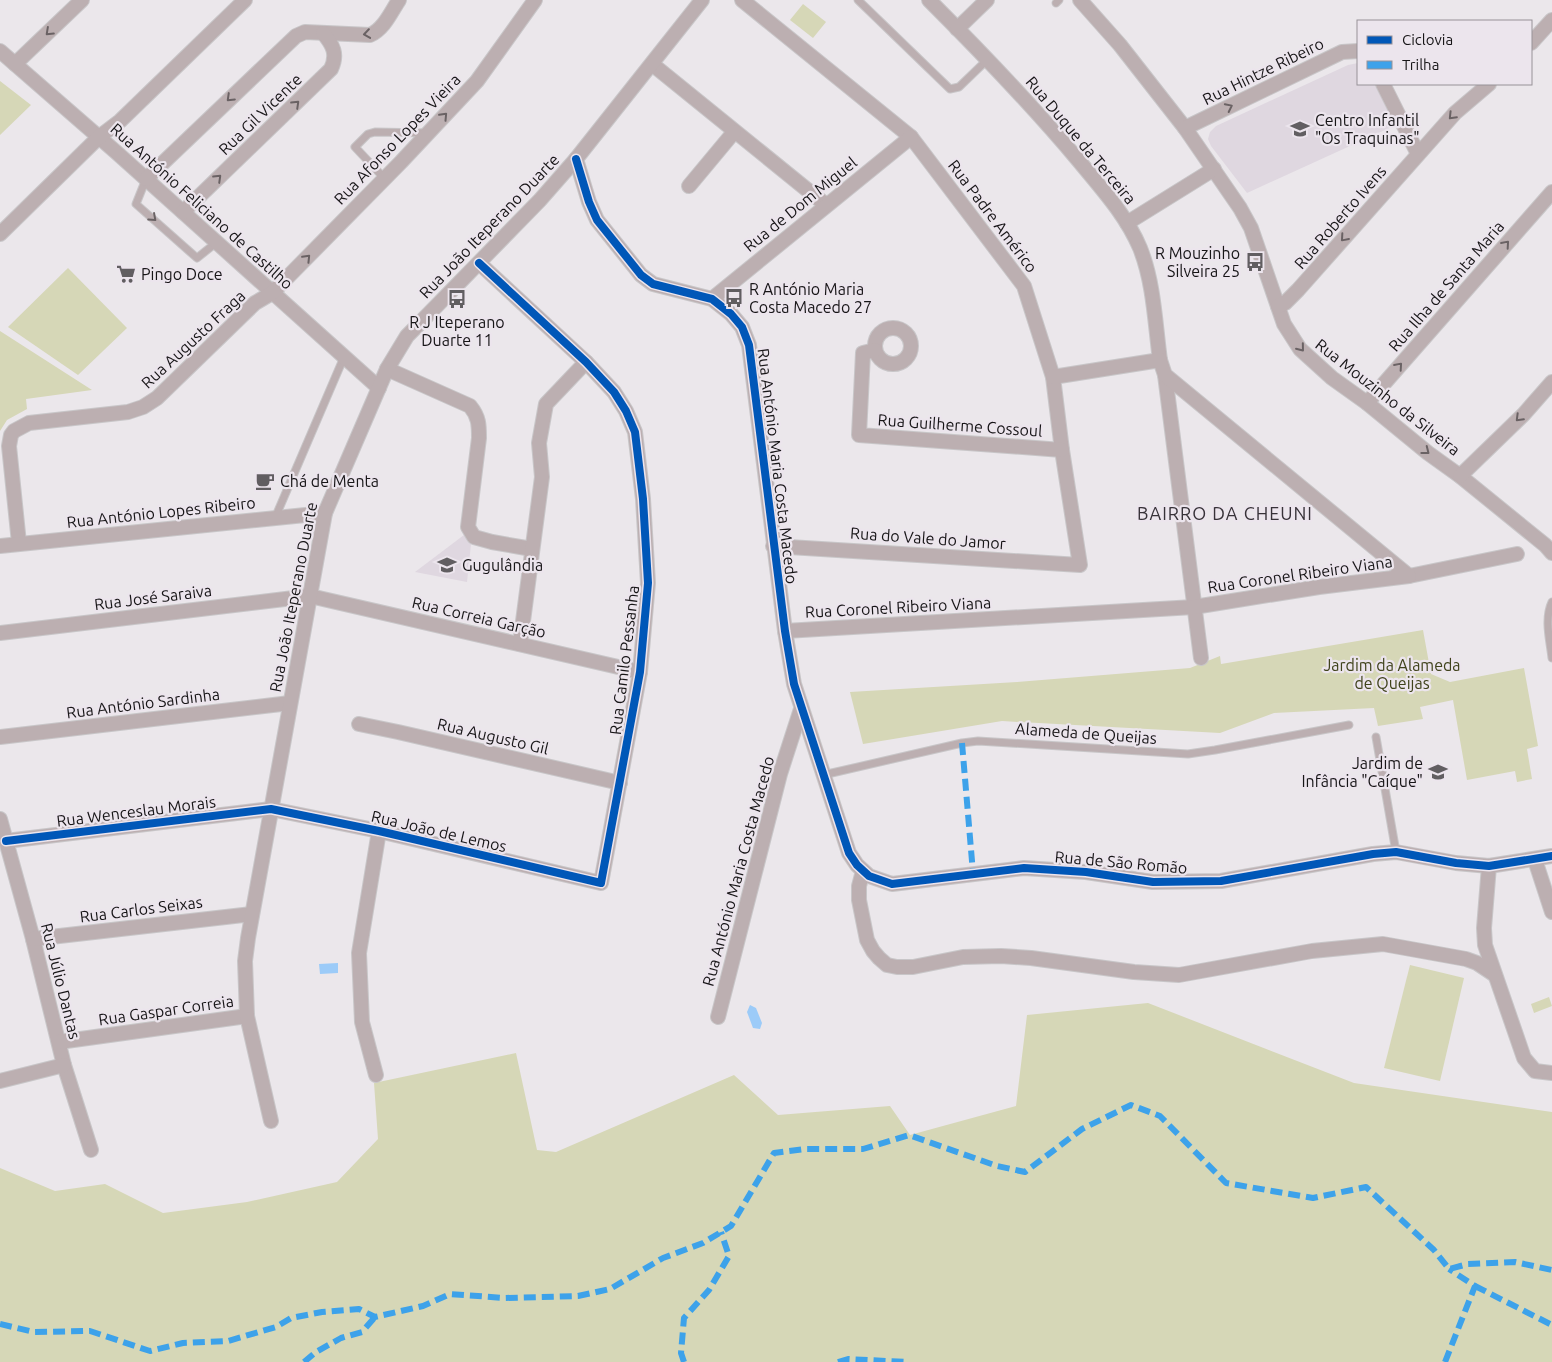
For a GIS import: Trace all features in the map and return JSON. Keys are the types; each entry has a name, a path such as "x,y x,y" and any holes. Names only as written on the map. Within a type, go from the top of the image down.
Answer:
{"street":[{"path":"15,64 82,0"},
{"path":"0,234 99,137 120,121 245,0"},
{"name":"Rua Gil Vicente","path":"146,179 291,40 305,32 365,35 376,32 399,0"},
{"name":"Rua Afonso Lopes Vieira","path":"272,293 477,81 535,0"},
{"path":"576,159 702,0"},
{"name":"Rua Padre Américo","path":"742,0 910,137 1024,286 1053,377 1080,565"},
{"name":"Rua Duque da Terceira","path":"929,0 1056,133 1110,198 1127,223 1139,248 1148,274 1160,360"},
{"path":"957,29 987,0"},
{"name":"Rua Mouzinho da Silveira","path":"1080,0 1120,45 1185,128 1240,208 1251,228 1284,324 1300,349 1332,378 1367,403 1428,453 1550,546"},
{"path":"1532,43 1552,20"},
{"name":"Rua Gil Vicente","path":"183,212 331,68 336,54 333,46 323,33"},
{"name":"Rua António Feliciano de Castilho","path":"0,51 99,137 379,388"},
{"name":"Rua Hintze Ribeiro","path":"1185,128 1342,52 1357,51"},
{"path":"652,64 826,205"},
{"path":"1384,85 1418,154"},
{"name":"Rua Roberto Ivens","path":"1278,306 1285,303 1298,290 1455,113 1487,85"},
{"path":"689,186 734,132"},
{"name":"Rua de Dom Miguel","path":"712,299 910,137"},
{"name":"Rua João Iteperano Duarte","path":"270,1120 247,1016 245,961 325,513 387,369 408,336 540,200 576,159"},
{"name":"Rua António Maria Costa Macedo","path":"576,159 589,202 597,220 641,274 653,284 712,299 731,314 742,327 749,345 785,632 794,684 801,709 780,774 718,1017"},
{"path":"1127,223 1214,169"},
{"name":"Rua Ilha de Santa Maria","path":"1367,403 1552,192"},
{"name":"Rua Camilo Pessanha","path":"479,263 586,362 614,392 626,411 635,432 643,499 648,583 640,672 601,883"},
{"name":"Rua Augusto Fraga","path":"19,543 9,446 9,440 14,431 29,423 118,414 143,408 157,398 255,303 272,293"},
{"name":"Rua Guilherme Cossoul","path":"875,350 863,353 859,435 1062,450"},
{"path":"1053,377 1160,360 1165,375 1201,658"},
{"path":"520,644 542,477 539,443 546,404 586,362"},
{"path":"387,369 470,406 476,413 479,424 479,438 468,527 474,538 532,549"},
{"name":"Rua Coronel Ribeiro Viana","path":"1165,375 1409,576"},
{"path":"1460,476 1524,414 1552,382"},
{"name":"Rua António Lopes Ribeiro","path":"0,546 325,513"},
{"name":"Rua do Vale do Jamor","path":"773,546 1080,565"},
{"path":"1409,576 1517,554"},
{"name":"Rua Coronel Ribeiro Viana","path":"785,632 1194,607 1318,587 1409,576"},
{"name":"Rua Correia Garção","path":"310,596 640,672"},
{"name":"Rua José Saraiva","path":"0,633 310,596"},
{"name":"Rua António Sardinha","path":"0,737 290,703"},
{"name":"Rua de São Romão","path":"801,709 852,859 863,871 879,881 892,884 1024,868 1086,872 1153,882 1186,883 1221,881 1373,854 1396,852 1456,863 1489,866 1552,856"},
{"name":"Rua Augusto Gil","path":"359,724 620,783"},
{"name":"Rua João de Lemos","path":"271,809 379,831 601,883"},
{"name":"Rua Wenceslau Morais","path":"6,841 271,809"},
{"name":"Rua Júlio Dantas","path":"0,819 33,939 64,1065 91,1150"},
{"path":"376,1075 362,1022 359,953 379,831"},
{"path":"1535,860 1552,912"},
{"path":"1489,866 1484,928 1485,946 1524,1058 1535,1071 1552,1073"},
{"path":"863,871 859,886 859,900 867,940 873,951 887,965 897,967 913,967 963,957 1001,956 1134,972 1179,975 1312,951 1383,944 1466,959 1477,963 1495,975"},
{"name":"Rua Carlos Seixas","path":"33,939 252,914"},
{"name":"Rua Gaspar Correia","path":"59,1042 247,1016"},
{"path":"0,1082 64,1065"}],"lane":[{"path":"858,0 950,89 959,87 987,60"},
{"path":"384,179 355,147 368,134 374,132 428,133"},
{"path":"146,179 136,204 197,258 217,242"},
{"path":"275,518 344,357"},
{"path":"1552,602 1548,612 1552,658"},
{"name":"Alameda de Queijas","path":"823,775 978,741 1188,754 1349,725"},
{"path":"1376,737 1396,852"}],"shaded area":[{"name":"Centro Infantil \"Os Traquinas\"","path":"1357,63 1357,85 1377,85 1396,125 1247,193 1211,146 1208,139 1210,132 1216,126 1348,65"},
{"name":"Gugulândia","path":"464,535 471,544 467,582 415,572"}],"green space":[{"path":"803,4 826,22 813,38 790,20"},
{"path":"0,81 31,105 0,135"},
{"path":"68,268 127,328 78,375 8,327"},
{"path":"0,331 92,390 26,399 27,409 7,420 0,431"},
{"name":"Jardim da Alameda de Queijas","path":"1423,630 1431,674 1450,682 1524,668 1538,746 1527,749 1532,779 1517,782 1515,771 1467,780 1453,700 1420,707 1423,719 1378,726 1374,708 1274,713 1220,733 1002,721 863,744 850,692 1017,682 1190,668 1220,656 1221,664"},
{"path":"1410,965 1464,978 1440,1081 1384,1068"},
{"path":"1549,997 1552,1006 1534,1013 1531,1004"},
{"path":"1148,1003 1354,1083 1552,1112 1552,1362 0,1362 0,1168 55,1191 105,1184 163,1213 247,1202 337,1182 378,1139 374,1083 516,1053 537,1150 556,1152 734,1075 778,1115 890,1106 910,1135 1016,1106 1027,1015"}],"water":[{"path":"338,963 338,973 320,974 319,964"},
{"path":"750,1005 756,1008 762,1023 760,1029 753,1028 747,1012"}],"marked path":[{"path":"962,743 973,873"},
{"path":"0,1324 34,1332 90,1331 150,1351 183,1343 228,1341 276,1327 291,1318 322,1312 359,1309 375,1317 423,1306 450,1294 504,1298 578,1296 610,1289 663,1258 703,1243 731,1226 774,1153 806,1149 863,1149 909,1135 997,1166 1025,1172 1082,1129 1131,1105 1160,1116 1226,1183 1313,1198 1366,1187 1434,1250 1449,1269 1468,1264 1515,1262 1552,1270"},
{"path":"684,1362 681,1353 684,1318 709,1290 729,1256 721,1232"},
{"path":"1445,1362 1475,1286 1449,1269"},
{"path":"1475,1286 1552,1325"},
{"path":"304,1362 316,1352 341,1338 362,1332 375,1317"},
{"path":"838,1362 848,1359 907,1362"}],"cycle path":[{"path":"576,159 589,202 597,220 641,275 653,284 712,299 731,314 742,327 749,345 785,631 794,684 849,853 857,865 869,876 892,884 1024,868 1086,872 1153,882 1221,881 1373,854 1396,852 1456,863 1489,866 1552,856"},
{"path":"6,841 271,809 379,831 601,883 640,672 648,583 643,499 635,432 626,411 614,392 586,362 479,263"}],"place":[{"name":"Centro Infantil \"Os Traquinas\"","path":"1300,129"},
{"name":"R Mouzinho Silveira 25","path":"1255,262"},
{"name":"Pingo Doce","path":"126,274"},
{"name":"R António Maria Costa Macedo 27","path":"734,298"},
{"name":"R J Iteperano Duarte 11","path":"457,299"},
{"name":"Chá de Menta","path":"265,481"},
{"name":"Gugulândia","path":"447,565"},
{"name":"Jardim de Infância \"Caíque\"","path":"1438,772"}],"district":[{"name":"BAIRRO DA CHEUNI","path":"1225,513"}]}
